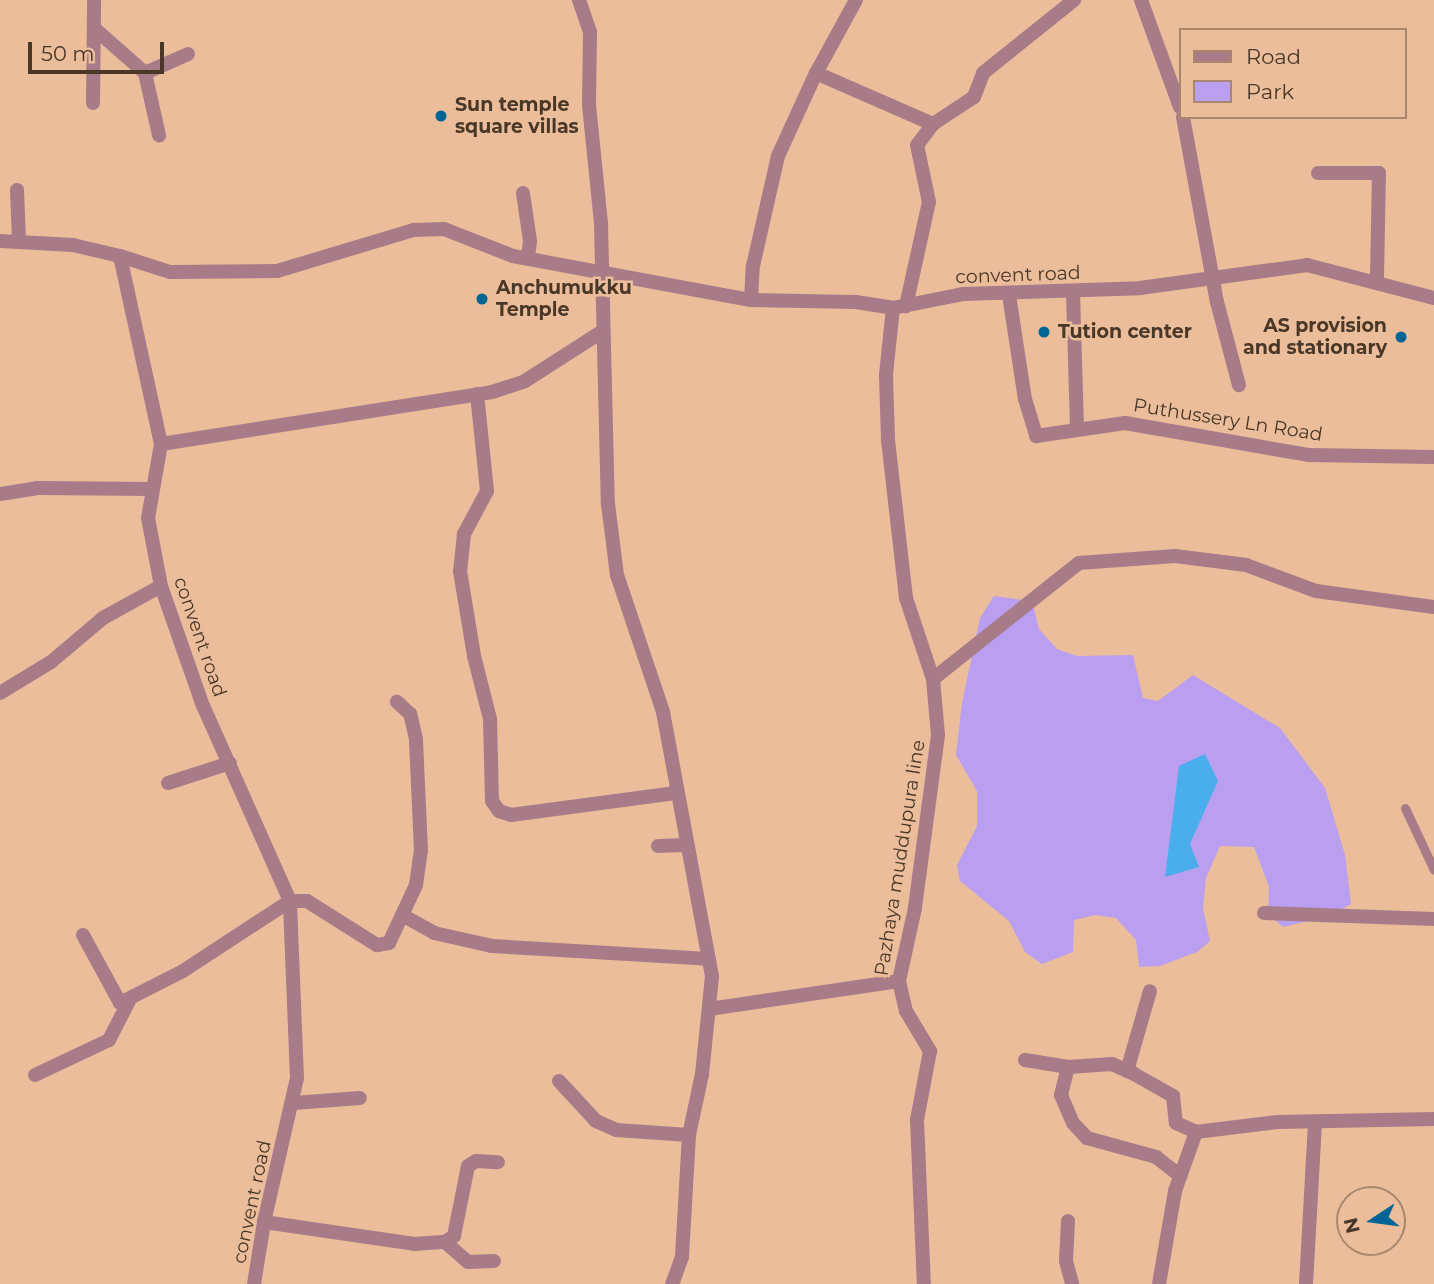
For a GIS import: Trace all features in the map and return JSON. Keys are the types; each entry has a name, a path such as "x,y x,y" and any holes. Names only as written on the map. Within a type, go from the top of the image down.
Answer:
{"street":[{"path":"93,103 94,0"},
{"path":"579,0 590,32 589,105 602,272 608,504 617,575 663,712 685,845 709,959 709,1009 690,1135 682,1257 672,1284"},
{"path":"751,300 753,266 778,156 816,73 856,0"},
{"path":"816,73 933,124 974,97 984,73 1074,0"},
{"path":"1141,0 1178,102"},
{"path":"95,29 145,73 159,135"},
{"path":"145,73 188,54"},
{"path":"1183,119 1213,278 1239,385"},
{"name":"Pazhaya muddupura line","path":"924,1284 917,1120 930,1051 906,1011 899,981 915,908 938,735 933,679 905,598 888,440 886,375 900,307 929,202 917,145 933,124"},
{"path":"1318,173 1379,173 1377,281"},
{"path":"17,190 19,240"},
{"path":"523,192 530,242 528,257"},
{"name":"convent road","path":"0,241 19,240 120,256 170,272 277,271 414,230 444,229 528,257 751,300 856,302 900,307 962,294 1073,293 1307,265 1377,281 1434,298"},
{"path":"120,256 161,444 477,394 525,381 603,331"},
{"path":"1073,293 1077,429"},
{"name":"Puthussery Ln Road","path":"1009,295 1025,399 1036,436 1125,423 1308,455 1434,457"},
{"path":"477,394 487,491 464,534 460,571 474,656 490,719 492,801 499,811 511,815 676,793"},
{"name":"convent road","path":"161,444 150,489 148,518 161,586 202,706 290,901 299,1050 294,1103 264,1222 254,1284"},
{"path":"0,494 37,488 150,489"},
{"path":"933,679 1079,563 1175,556 1246,565 1316,591 1434,607"},
{"path":"0,693 51,662 103,618 161,586"},
{"path":"35,1075 109,1040 129,1001 290,901 307,901 377,945 391,940 415,885 421,851 416,739 410,714 397,702"},
{"path":"168,783 230,763"},
{"path":"658,846 685,845"},
{"path":"1264,913 1434,919"},
{"path":"402,915 434,933 492,946 709,959"},
{"path":"83,936 115,999 129,1001"},
{"path":"709,1009 899,981"},
{"path":"1127,1071 1150,990"},
{"path":"1024,1060 1068,1067 1112,1065 1127,1071 1172,1096 1176,1123 1196,1132 1315,1121 1434,1119"},
{"path":"1068,1067 1061,1095 1073,1123 1087,1138 1156,1157 1180,1176"},
{"path":"559,1081 596,1121 616,1130 690,1135"},
{"path":"294,1103 359,1098"},
{"path":"1306,1284 1315,1121"},
{"path":"1159,1284 1180,1176 1196,1132"},
{"path":"264,1222 414,1244 445,1242 454,1236 468,1166 475,1161 498,1161"},
{"path":"1068,1221 1066,1261 1072,1284"},
{"path":"445,1242 468,1262 494,1261"}],"lane":[{"path":"1405,808 1434,870"}],"green space":[{"path":"994,596 1032,601 1039,629 1057,649 1077,656 1133,655 1143,698 1158,701 1193,675 1280,728 1325,788 1345,855 1351,904 1330,916 1283,927 1268,914 1269,887 1254,847 1220,846 1206,878 1203,908 1210,941 1197,952 1160,966 1139,967 1136,940 1116,918 1095,915 1074,920 1073,952 1042,964 1025,952 1009,921 960,881 957,865 977,826 977,791 956,755 962,703 980,618"}],"water":[{"path":"1205,754 1218,781 1190,844 1199,867 1165,877 1179,766"}],"place":[{"name":"Sun temple square villas","path":"441,116"},
{"name":"Anchumukku Temple","path":"482,299"},
{"name":"Tution center","path":"1044,332"},
{"name":"AS provision and stationary","path":"1401,337"}]}
